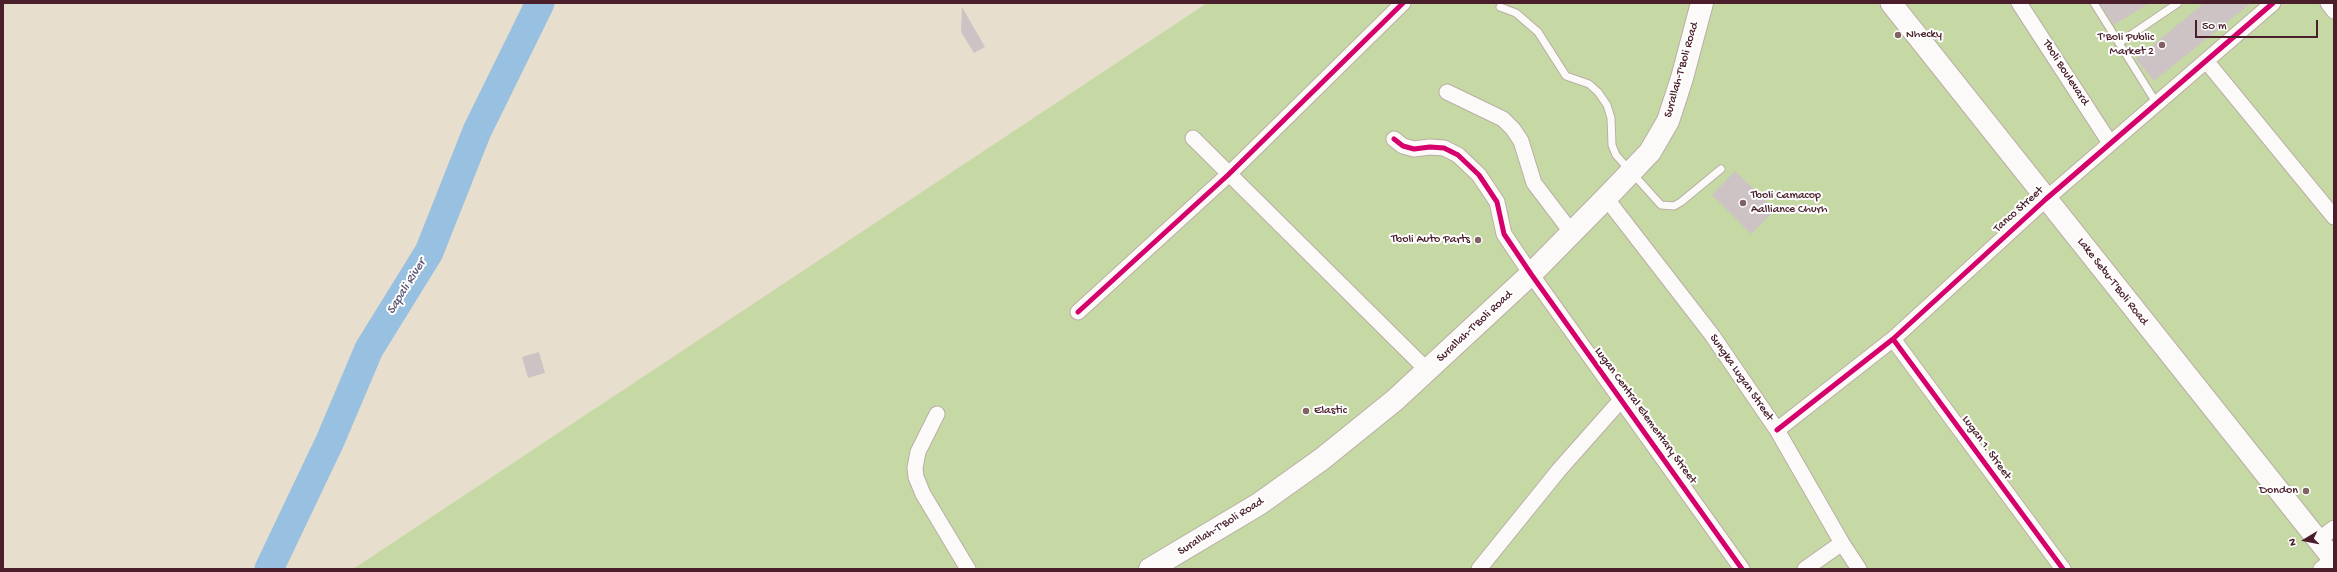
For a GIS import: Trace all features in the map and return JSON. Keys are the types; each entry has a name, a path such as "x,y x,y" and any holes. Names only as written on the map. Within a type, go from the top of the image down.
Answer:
{"main road":[{"name":"Surallah-T'Boli Road","path":"1150,569 1259,504 1322,459 1395,400 1531,274 1572,233 1650,152 1668,121 1682,78 1702,3"},
{"name":"Lake Sebu-T'Boli Road","path":"1891,3 2046,199 2326,534 2329,563"}],"street":[{"path":"1078,312 1228,175 1403,3"},
{"name":"Tboli Boulevard","path":"2019,3 2110,143"},
{"name":"Tanco Street","path":"1777,430 1893,339 2046,199 2207,62 2273,3"},
{"path":"2328,3 2334,11"},
{"path":"2207,62 2334,217"},
{"path":"1447,92 1503,119 1513,129 1521,141 1534,183 1572,233"},
{"path":"1193,138 1228,175 1427,370"},
{"name":"Lugan Central Elementary Street","path":"1394,138 1403,146 1414,149 1430,147 1444,148 1458,155 1480,175 1497,202 1504,234 1742,569"},
{"name":"Sungka Lugan Street","path":"1606,198 1712,335 1777,430 1842,543 1859,569"},
{"name":"Lugan 1. Street","path":"1893,339 2063,569"},
{"path":"1479,569 1559,470 1621,400"},
{"path":"937,414 918,452 915,468 916,477 923,494 968,569"},
{"path":"1805,569 1842,543"}],"lane":[{"path":"2094,3 2157,104"},
{"path":"2119,42 2178,3"},
{"path":"1500,7 1516,13 1538,32 1566,76 1588,84 1598,92 1608,105 1611,118 1612,145 1616,155 1661,205 1674,206 1721,169"}],"green space":[{"path":"1207,3 2334,3 2334,569 353,569"}],"building":[{"path":"2100,3 2149,3 2114,25"},
{"path":"2204,3 2251,3 2154,81 2136,59"},
{"path":"962,7 985,47 974,53 961,32"},
{"name":"Tboli Camacop Aalliance Churh","path":"1735,171 1775,210 1751,234 1712,195"},
{"path":"539,352 545,373 528,378 522,357"}],"waterway":[{"name":"Sapali River","path":"269,569 330,441 369,349 429,252 477,131 540,3"}],"cycle path":[{"path":"1078,312 1228,175 1403,3"},
{"path":"1777,430 1893,339 2046,199 2273,3"},
{"path":"1394,139 1403,146 1414,149 1430,147 1444,148 1458,155 1479,175 1497,202 1504,234 1742,569"},
{"path":"1893,339 2063,569"}],"place":[{"name":"Nhecky","path":"1898,35"},
{"name":"T'Boli Public Market 2","path":"2162,45"},
{"name":"Tboli Camacop Aalliance Churh","path":"1743,203"},
{"name":"Tboli Auto Parts","path":"1478,240"},
{"name":"Elastic","path":"1306,411"},
{"name":"Dondon","path":"2306,491"}]}
